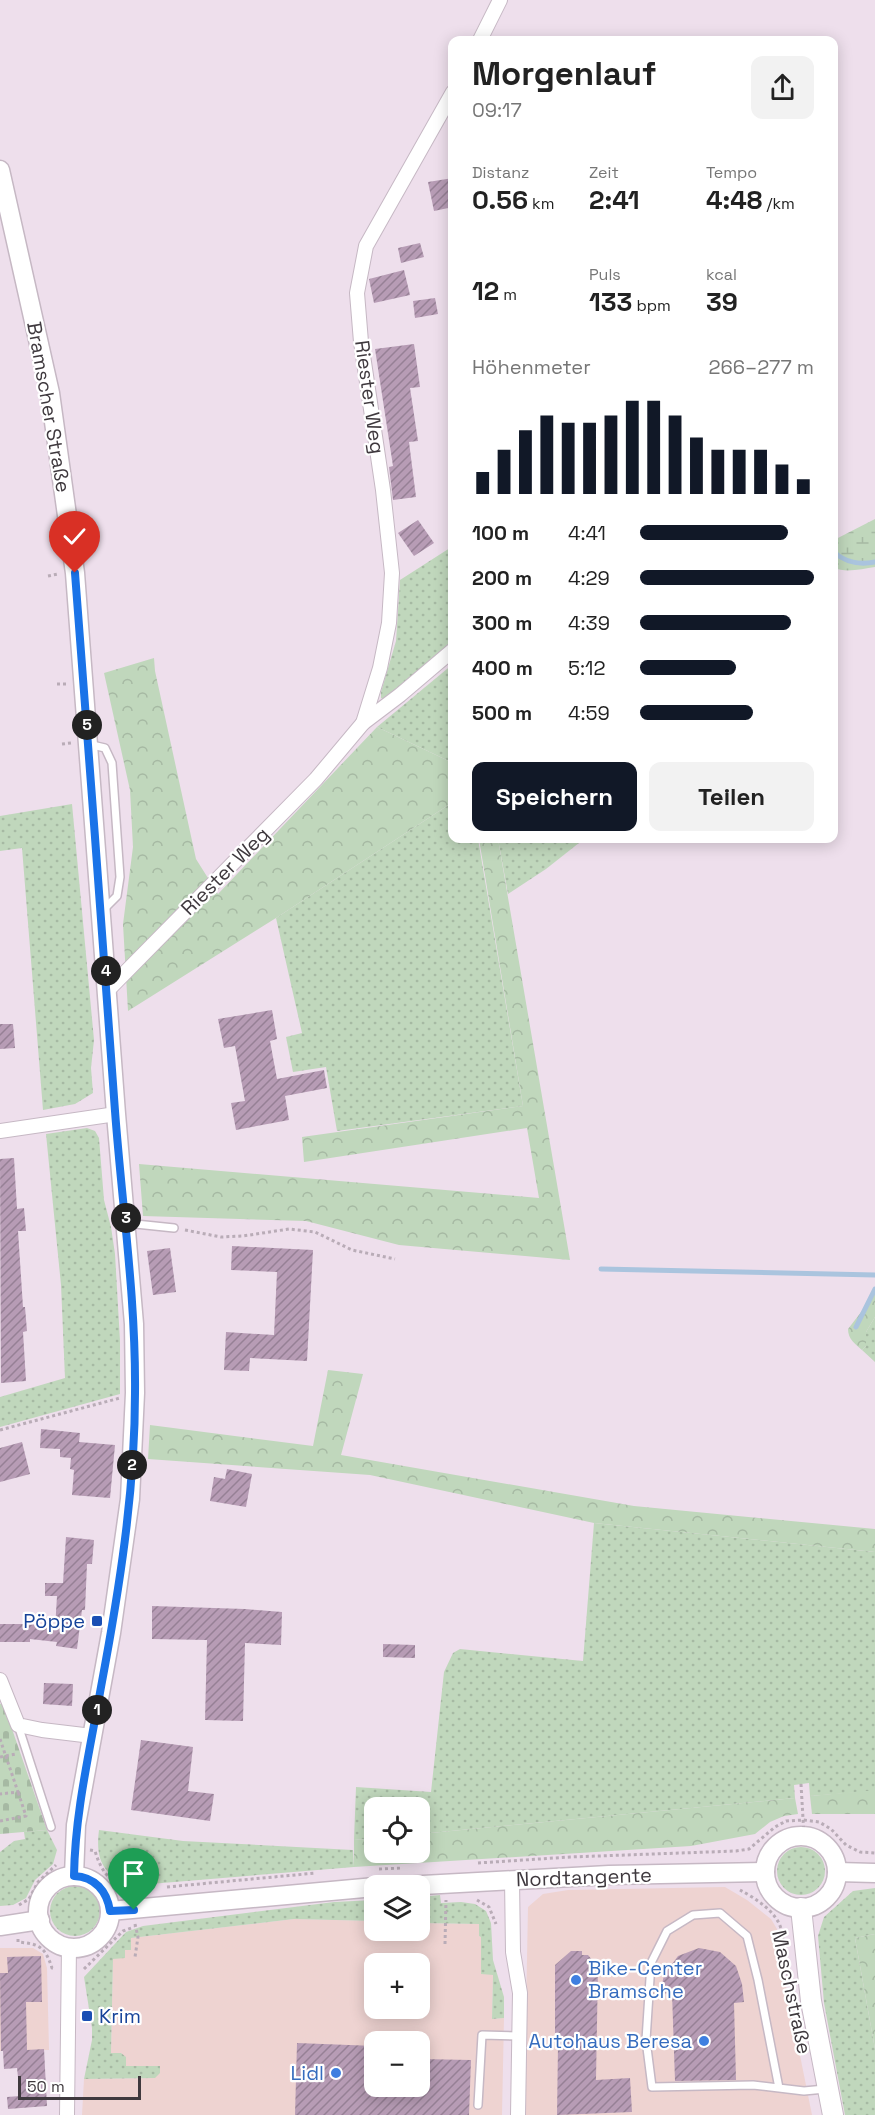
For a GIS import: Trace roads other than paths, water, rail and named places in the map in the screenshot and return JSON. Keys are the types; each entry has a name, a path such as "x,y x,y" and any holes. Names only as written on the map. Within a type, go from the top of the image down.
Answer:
{"main road":[{"name":"Maschstraße","path":"801,1908 811,2001 833,2115"}],"street":[{"path":"482,36 500,0"},
{"name":"Riester Weg","path":"363,723 380,668 389,624 392,573 383,490 361,342 357,293 366,246 448,101"},
{"name":"Bramscher Straße","path":"0,170 52,405 75,573 134,1324 135,1393 130,1499 111,1633 76,1825 74,1876"},
{"name":"Riester Weg","path":"108,990 316,779 363,723 448,654"},
{"path":"0,1131 116,1114"},
{"path":"0,1680 18,1725 92,1736"},
{"path":"804,1828 831,1852 836,1861 837,1872 836,1883 830,1893 822,1901 801,1908 780,1901 766,1883 765,1872 770,1853 777,1845 804,1828"},
{"name":"Nordtangente","path":"430,1877 512,1879 765,1872"},
{"path":"837,1872 875,1873"},
{"path":"74,1876 87,1878 96,1883 104,1891 110,1911 105,1930 98,1938 80,1947 69,1947 50,1938 44,1930 38,1909 41,1898 55,1881 74,1876"},
{"path":"110,1911 364,1879"},
{"path":"512,1879 513,1952 520,1993 518,2115"},
{"path":"0,1926 40,1920"},
{"path":"68,2115 69,1947"}],"lane":[{"path":"126,1223 174,1228"},
{"path":"18,1725 51,1827"},
{"path":"779,2088 747,1936 720,1913 693,1915 667,1931 651,1963 646,2040 652,2087 753,2085 804,2091 828,2089"},
{"path":"478,2105 482,2035 519,2036"}],"waterway":[{"path":"838,555 853,562 875,562"},
{"path":"601,1269 875,1275"},
{"path":"856,1327 875,1289"}],"place":[{"name":"Pöppe","path":"97,1621"},
{"name":"Bike-Center Bramsche","path":"576,1980"},
{"name":"Krim","path":"87,2016"},
{"name":"Autohaus Beresa","path":"704,2041"},
{"name":"Lidl","path":"336,2073"}]}
